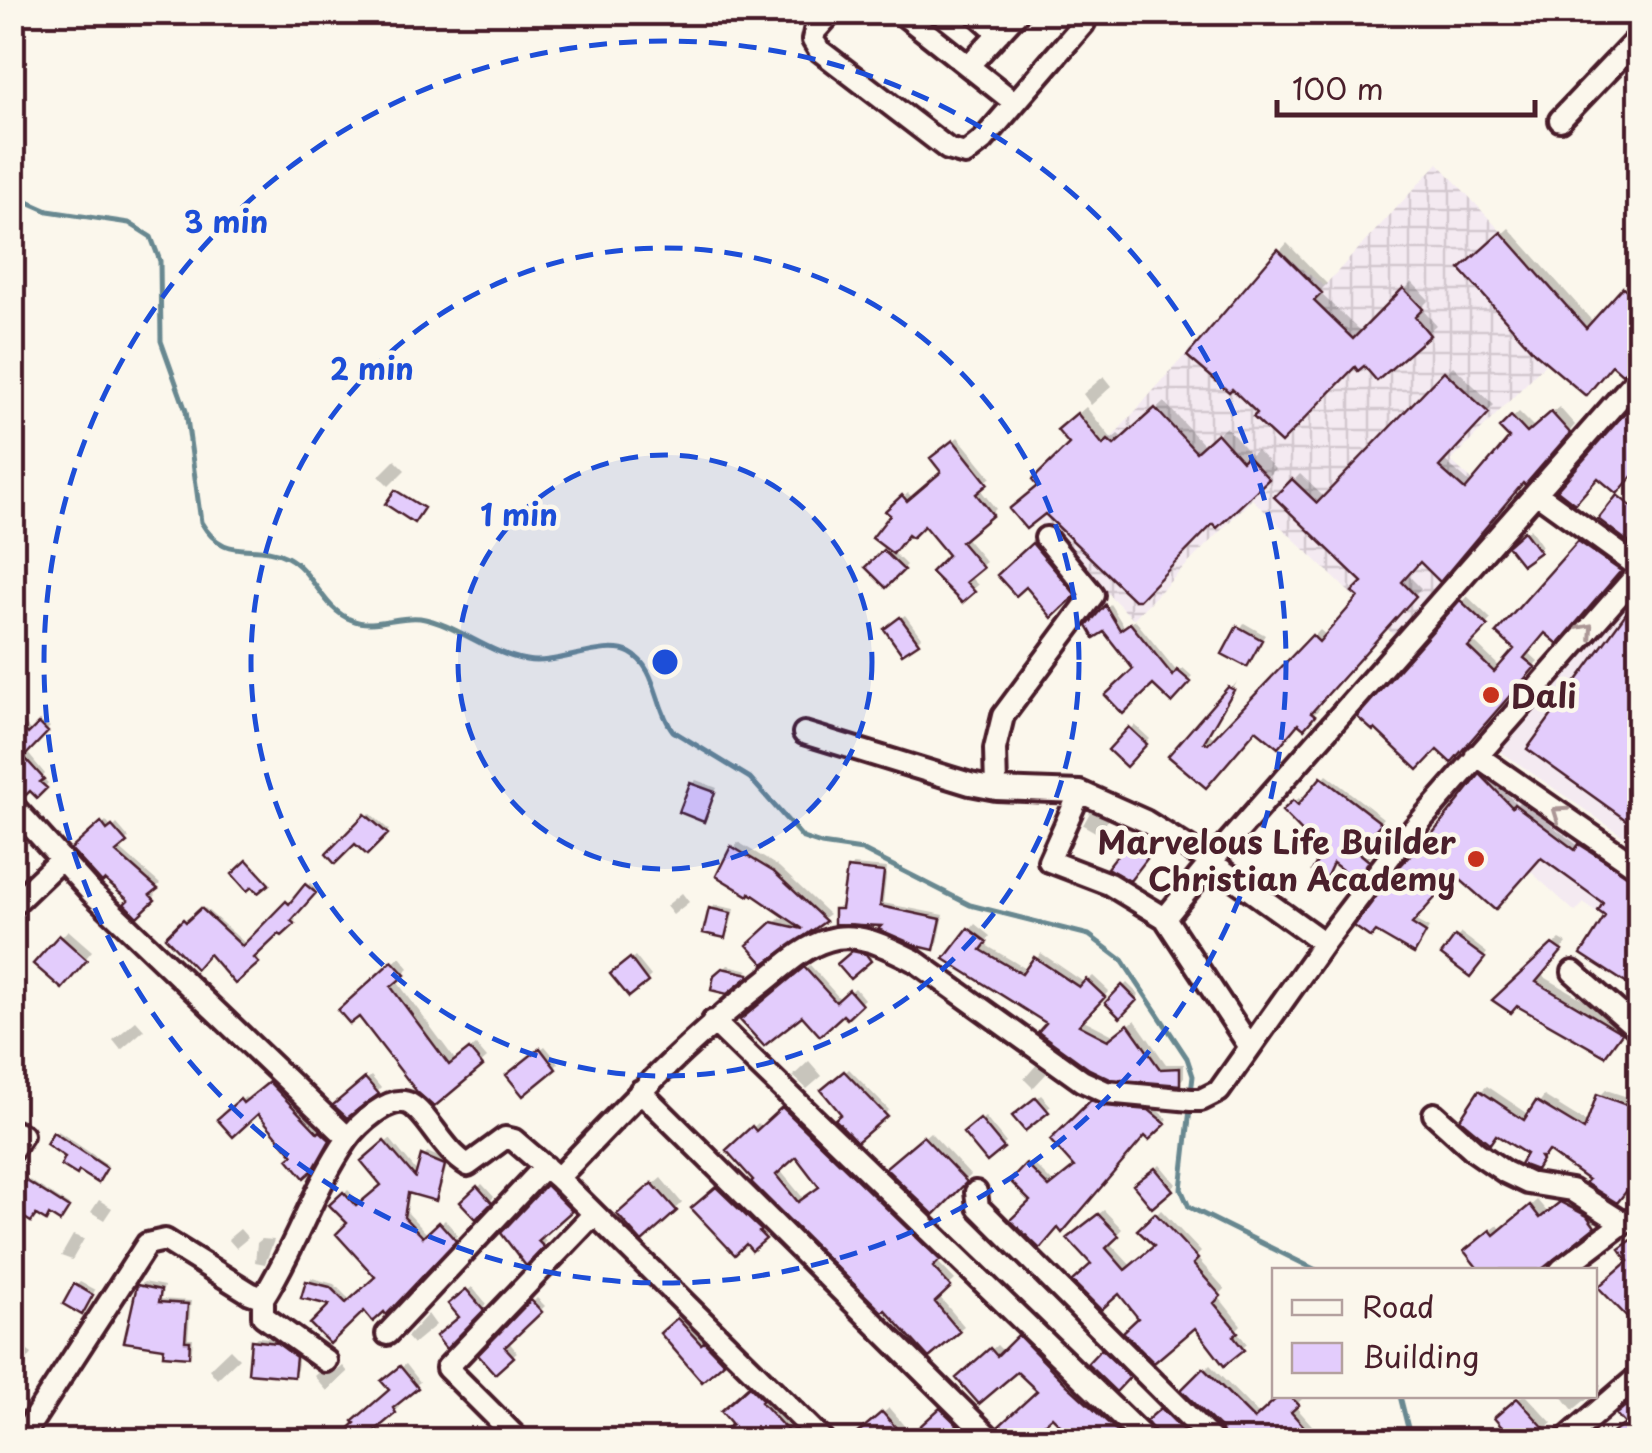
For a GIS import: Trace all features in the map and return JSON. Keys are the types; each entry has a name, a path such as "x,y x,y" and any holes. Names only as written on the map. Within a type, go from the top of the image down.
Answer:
{"street":[{"path":"832,12 814,31 813,40 820,50 948,149 965,154 983,140 1084,23 1085,12"},
{"path":"900,12 1016,103"},
{"path":"975,12 999,32"},
{"path":"970,64 1018,12"},
{"path":"1560,120 1640,36"},
{"path":"1165,918 1210,862 1640,375"},
{"path":"387,1334 551,1172 713,1021 804,951 830,939 857,938 915,961 1082,1081 1106,1092 1202,1100 1219,1091 1395,850 1640,569 1536,493"},
{"path":"996,788 994,749 1003,716 1094,595 1046,538"},
{"path":"804,733 955,780 996,788 1080,792 1145,821 1324,943"},
{"path":"1476,756 1640,869"},
{"path":"1080,792 1049,861 1109,884 1165,918 1250,1047"},
{"path":"12,805 172,972 348,1138"},
{"path":"12,906 61,859"},
{"path":"1573,972 1640,1031"},
{"path":"713,1021 1146,1440"},
{"path":"640,1091 992,1440"},
{"path":"326,1361 263,1316 263,1298 348,1138 383,1107 398,1101 410,1104 454,1158 468,1166 505,1138 514,1140 823,1440"},
{"path":"1434,1114 1505,1172 1528,1183 1571,1190 1631,1220 1564,1268"},
{"path":"12,1130 22,1136 12,1150"},
{"path":"976,1192 978,1207 1212,1440"},
{"path":"519,1440 447,1368 593,1215"},
{"path":"20,1440 147,1244 165,1240 263,1298"},
{"path":"1565,1440 1640,1375"}],"shaded area":[{"path":"1438,163 1585,323 1451,461 1505,510 1393,634 1252,499 1133,619 1037,522 1278,250 1324,286"},
{"path":"1639,592 1639,847 1500,751"},
{"path":"1482,771 1639,881 1639,942 1584,903 1575,912 1453,801"}],"building":[{"path":"1501,232 1586,328 1623,287 1640,301 1640,362 1622,374 1612,365 1586,396 1534,352 1460,269"},
{"path":"1278,249 1322,293 1314,301 1353,339 1403,288 1423,309 1415,317 1430,335 1377,381 1364,366 1358,371 1355,367 1281,443 1253,417 1257,413 1232,389 1229,392 1187,356"},
{"path":"1444,371 1489,413 1439,467 1465,490 1509,438 1499,428 1511,416 1527,433 1551,412 1570,433 1440,582 1420,562 1402,582 1416,596 1311,713 1315,716 1304,729 1298,724 1278,748 1256,730 1206,788 1168,756 1228,687 1234,690 1204,742 1208,744 1312,635 1319,642 1358,597 1352,592 1362,582 1274,497 1292,479 1317,503"},
{"path":"1640,396 1640,467 1617,494 1598,478 1575,504 1557,490"},
{"path":"1155,408 1196,452 1217,433 1242,461 1247,456 1269,479 1217,528 1213,524 1139,600 1134,600 1045,514 1026,529 1009,509 1037,486 1032,480 1069,444 1057,430 1077,413 1103,445 1108,440 1114,445"},
{"path":"953,440 988,484 976,494 993,515 961,542 983,568 966,582 975,592 962,603 931,572 948,555 924,526 912,538 908,535 893,554 872,538 890,515 885,511 902,495 907,501 941,472 930,458"},
{"path":"395,490 424,508 414,523 385,504"},
{"path":"1617,495 1640,513 1640,551 1598,519"},
{"path":"1524,531 1540,552 1522,565 1507,546"},
{"path":"1578,541 1621,571 1558,644 1545,633 1524,658 1535,667 1451,763 1437,750 1418,770 1357,717 1460,600 1488,626 1468,647 1494,672 1514,649 1496,633"},
{"path":"1032,543 1076,595 1052,618 1026,587 1016,596 997,575"},
{"path":"883,550 904,570 886,588 865,567"},
{"path":"1640,594 1640,830 1527,749"},
{"path":"1105,605 1120,630 1130,623 1173,676 1177,670 1191,682 1172,703 1153,685 1123,714 1105,695 1133,669 1104,632 1094,638 1087,626"},
{"path":"900,617 919,643 902,654 884,629"},
{"path":"1237,626 1262,640 1247,667 1222,654"},
{"path":"12,718 28,734 39,723 48,732 24,757 47,788 37,798 30,791 26,795 12,781"},
{"path":"1129,727 1147,744 1126,767 1108,750"},
{"path":"1480,774 1512,807 1514,804 1575,850 1579,844 1640,883 1640,976 1632,987 1581,954 1605,916 1598,911 1603,903 1541,858 1495,910 1455,875 1412,924 1426,933 1414,954 1376,932 1371,938 1354,926 1394,873 1414,851 1417,853"},
{"path":"1321,777 1381,823 1357,851 1369,861 1355,880 1333,863 1326,878 1312,871 1322,852 1282,811 1293,800 1298,805"},
{"path":"690,783 715,792 704,822 679,812"},
{"path":"365,814 388,834 367,855 355,844 335,864 326,854"},
{"path":"101,822 107,830 112,826 127,843 116,852 158,889 150,895 155,900 137,917 124,904 128,900 105,880 102,883 71,849"},
{"path":"1135,832 1156,847 1130,881 1107,868"},
{"path":"731,846 774,872 826,921 764,964 747,945 772,922 803,929 750,893 749,896 716,876"},
{"path":"247,860 269,884 258,893 252,887 247,891 232,874"},
{"path":"847,868 884,872 880,906 941,919 934,950 878,929 881,926 834,924 834,909 841,909"},
{"path":"305,884 316,893 291,921 295,924 254,958 259,963 235,984 209,954 196,969 165,937 201,908 242,946 286,901 289,904"},
{"path":"709,908 731,913 725,938 703,933"},
{"path":"968,928 987,942 981,950 1022,974 1034,957 1079,987 1086,979 1105,997 1079,1025 1108,1040 1128,1024 1160,1069 1180,1068 1180,1085 1110,1079 1089,1069 1038,1032 1046,1023 944,959"},
{"path":"59,935 87,960 62,989 33,964"},
{"path":"1455,936 1485,958 1470,977 1441,955"},
{"path":"1552,944 1562,951 1536,982 1622,1033 1605,1056 1517,1006 1511,1013 1492,1000"},
{"path":"852,951 866,954 871,961 850,979 837,964"},
{"path":"630,958 648,982 629,997 610,974"},
{"path":"392,961 405,975 391,987 449,1065 469,1049 483,1066 434,1107 417,1092 359,1017 350,1024 338,1010"},
{"path":"804,967 836,1002 849,990 862,1005 847,1019 843,1015 820,1036 802,1016 764,1046 740,1020"},
{"path":"722,968 749,974 727,994 711,990 714,975"},
{"path":"1122,985 1137,1000 1120,1018 1105,1003"},
{"path":"540,1048 556,1069 523,1096 506,1075"},
{"path":"844,1071 887,1116 857,1142 835,1119 841,1114 821,1090"},
{"path":"365,1078 379,1094 347,1118 333,1105"},
{"path":"269,1082 318,1133 330,1140 304,1178 288,1159 293,1155 258,1114 233,1137 217,1119"},
{"path":"1479,1090 1524,1120 1536,1101 1584,1130 1597,1094 1640,1110 1640,1174 1617,1203 1585,1183 1588,1180 1548,1151 1540,1157 1536,1170 1520,1164 1526,1154 1496,1135 1490,1144 1460,1119"},
{"path":"1036,1097 1049,1112 1025,1131 1012,1116"},
{"path":"1091,1100 1105,1106 1149,1110 1166,1124 1149,1140 1145,1136 1062,1233 1058,1228 1040,1249 1010,1220 1030,1201 1010,1181 1026,1164 1049,1187 1074,1167 1050,1140"},
{"path":"782,1107 940,1260 933,1267 951,1287 935,1302 960,1332 929,1358 885,1310 882,1312 751,1182 726,1150 752,1126 756,1131","holes":["796,1157 819,1187 798,1202 776,1175"]},
{"path":"980,1119 1004,1148 987,1162 963,1133"},
{"path":"53,1132 107,1168 98,1183 61,1165 65,1157 46,1144"},
{"path":"923,1136 967,1182 934,1215 885,1168"},
{"path":"384,1141 415,1177 421,1155 445,1165 436,1201 408,1193 404,1217 423,1237 439,1222 456,1241 386,1315 384,1312 373,1322 364,1311 330,1344 310,1324 329,1305 301,1298 306,1281 330,1287 346,1303 375,1277 336,1234 347,1223 329,1205 343,1192 356,1206 381,1185 361,1161"},
{"path":"1155,1168 1173,1190 1152,1208 1133,1185"},
{"path":"25,1180 69,1208 60,1222 49,1215 46,1221 36,1215 31,1222 23,1217 12,1236 12,1207"},
{"path":"652,1183 677,1211 642,1242 617,1214"},
{"path":"546,1185 572,1211 538,1241 544,1247 526,1266 501,1233"},
{"path":"477,1186 492,1203 476,1219 460,1202"},
{"path":"716,1187 761,1230 766,1239 752,1251 746,1244 735,1255 691,1208"},
{"path":"1560,1202 1587,1216 1595,1227 1544,1268 1477,1268 1464,1251 1490,1230 1494,1235 1530,1205 1540,1218"},
{"path":"1155,1213 1198,1259 1193,1264 1221,1296 1214,1303 1238,1332 1233,1336 1244,1350 1224,1366 1195,1328 1154,1363 1123,1332 1138,1318 1119,1294 1101,1310 1072,1281 1091,1264 1067,1238 1098,1214 1119,1236 1106,1248 1125,1270 1154,1246 1137,1230"},
{"path":"1640,1234 1640,1330 1598,1287 1628,1261 1619,1249"},
{"path":"74,1284 93,1295 82,1315 63,1304"},
{"path":"137,1285 161,1290 159,1302 188,1304 185,1341 190,1341 189,1357 163,1355 164,1348 124,1342"},
{"path":"466,1289 484,1310 446,1349 436,1336 459,1317 448,1304"},
{"path":"531,1300 542,1312 505,1347 514,1357 495,1374 478,1355"},
{"path":"677,1318 724,1363 702,1382 660,1333"},
{"path":"1018,1335 1127,1440 1075,1440 1052,1417 1026,1440 1013,1440 999,1426 1037,1391 1017,1372 979,1404 956,1378 990,1348 997,1356"},
{"path":"251,1340 277,1343 296,1357 294,1377 248,1373"},
{"path":"1101,1349 1130,1377 1116,1392 1087,1364"},
{"path":"400,1366 418,1388 364,1440 337,1440 389,1390 381,1381"},
{"path":"1203,1368 1254,1419 1277,1398 1292,1398 1299,1405 1291,1412 1316,1440 1225,1440 1222,1430 1181,1390"},
{"path":"749,1386 796,1440 713,1440 732,1424 721,1411"},
{"path":"1640,1394 1640,1440 1603,1440 1625,1424 1616,1414"},
{"path":"1517,1398 1547,1431 1536,1440 1513,1440 1494,1418"},
{"path":"940,1408 973,1440 849,1440 882,1412 906,1439"},
{"path":"1161,1408 1193,1440 1161,1440 1146,1421"}],"waterway":[{"path":"12,195 48,211 129,223 151,237 160,261 161,341 186,411 201,522 220,543 287,557 304,571 333,607 352,620 377,623 420,618 526,660 552,660 608,649 630,653 646,668 673,731 750,778 803,838 862,850 970,905 1089,935 1122,960 1187,1058 1193,1076 1191,1093"},
{"path":"1190,1109 1181,1189 1189,1207 1312,1268"},
{"path":"1400,1398 1411,1440"}],"place":[{"name":"Dali","path":"1491,695"},
{"name":"Marvelous Life Builder Christian Academy","path":"1476,859"}]}
